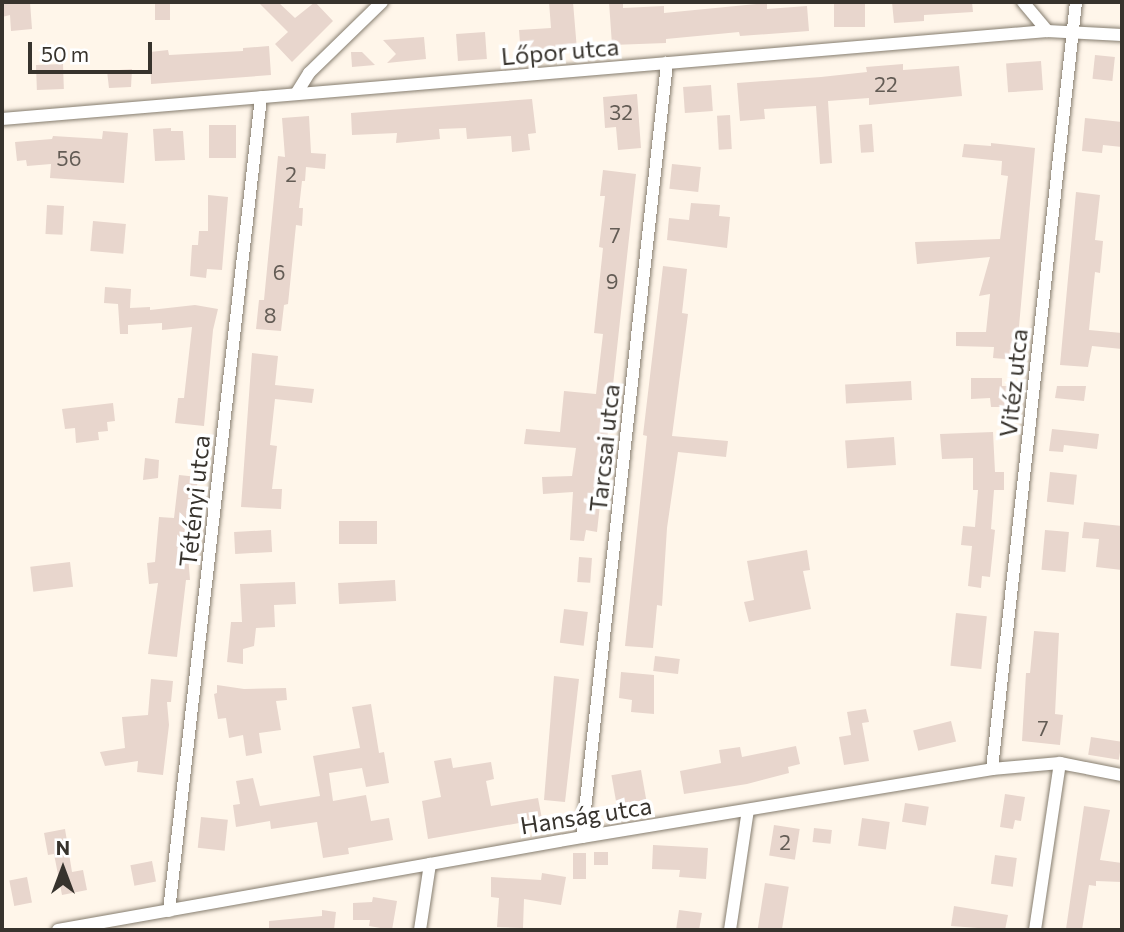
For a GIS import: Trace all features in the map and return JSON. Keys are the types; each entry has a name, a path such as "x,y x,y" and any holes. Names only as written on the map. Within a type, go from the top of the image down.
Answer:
{"street":[{"path":"296,94 309,73 382,2"},
{"path":"1023,2 1047,31"},
{"name":"Vitéz utca","path":"992,769 1076,2"},
{"name":"Lőpor utca","path":"2,119 1047,31 1072,30 1122,35"},
{"name":"Tarcsai utca","path":"582,837 667,63"},
{"name":"Tétényi utca","path":"169,911 261,97"},
{"path":"1035,930 1060,763"},
{"name":"Hanság utca","path":"58,930 117,925 169,911 430,864 992,769 1060,763 1122,775"},
{"path":"730,930 748,810"},
{"path":"420,930 430,864"}],"building":[{"path":"2,2 30,2 32,29 11,31 10,15 2,17"},
{"path":"155,2 170,2 170,20 155,20"},
{"path":"258,2 278,2 295,18 315,2 333,21 292,62 275,44 288,32"},
{"path":"549,2 573,2 577,50 521,56 519,30 551,28"},
{"path":"609,2 623,2 623,8 664,6 664,13 767,3 767,9 807,6 809,31 740,36 739,32 666,39 666,43 612,45"},
{"path":"834,2 865,2 865,27 834,27"},
{"path":"892,2 972,2 973,12 924,15 924,21 894,23"},
{"path":"485,32 487,59 458,61 456,34"},
{"path":"424,37 426,59 387,63 396,54 383,40"},
{"path":"269,46 271,75 151,84 150,52 168,50 169,55 243,51 243,48"},
{"path":"351,52 362,52 375,65 352,67"},
{"path":"1095,55 1115,57 1112,81 1092,79"},
{"path":"1041,61 1043,90 1008,92 1006,63"},
{"path":"63,64 64,89 37,90 36,65"},
{"path":"903,64 903,70 959,66 962,96 869,105 869,98 828,101 832,163 820,164 816,106 764,109 765,119 740,121 737,83 867,72 866,67"},
{"path":"132,69 131,87 109,88 107,71"},
{"path":"711,85 713,111 685,113 683,87"},
{"path":"637,94 641,148 618,150 616,127 605,128 603,97"},
{"path":"532,99 536,133 528,134 530,150 512,152 511,136 467,139 466,128 439,129 440,139 396,143 397,133 352,135 351,113"},
{"path":"730,115 732,149 719,150 717,116"},
{"path":"309,116 311,153 326,154 325,169 306,167 305,181 302,181 299,208 303,208 302,226 296,225 288,304 284,305 281,331 256,329 259,300 264,300 278,156 285,157 282,118"},
{"path":"1085,118 1122,122 1122,147 1103,145 1102,153 1082,151"},
{"path":"872,124 874,152 861,153 859,125"},
{"path":"209,125 236,125 236,158 209,158"},
{"path":"171,128 171,131 183,131 185,160 155,161 153,129"},
{"path":"103,131 128,133 124,183 50,178 51,164 27,166 26,160 17,161 15,142 52,139 53,136 102,139"},
{"path":"991,143 1035,148 1016,360 993,358 994,347 956,346 956,332 986,332 990,294 979,296 990,257 917,264 915,242 1000,239 1008,176 1001,175 1002,161 962,157 964,144 991,146"},
{"path":"672,164 701,167 698,192 669,189"},
{"path":"603,170 636,174 597,532 586,530 584,541 570,540 573,492 543,494 542,477 572,476 576,448 524,444 526,429 560,432 564,391 596,394 603,334 594,333 603,248 599,247 605,196 600,196"},
{"path":"1076,192 1100,195 1095,240 1103,241 1100,273 1095,272 1089,330 1122,333 1122,349 1092,346 1088,367 1060,365"},
{"path":"208,195 228,197 222,270 207,269 206,278 190,276 192,245 198,245 199,231 208,231"},
{"path":"691,203 720,205 719,216 730,217 727,248 667,240 669,218 689,220"},
{"path":"47,205 64,206 62,235 45,234"},
{"path":"93,221 126,224 123,254 90,251"},
{"path":"663,266 687,269 682,313 688,314 672,436 728,441 726,457 678,452 667,528 662,606 657,605 653,648 625,646 647,436 643,435"},
{"path":"105,287 131,289 130,308 150,307 150,310 195,305 218,309 213,330 204,426 175,423 178,398 184,398 192,327 162,330 162,323 128,325 128,334 120,334 118,304 104,303"},
{"path":"252,353 278,356 275,385 314,389 312,403 275,399 270,445 277,446 272,489 282,489 281,509 241,507"},
{"path":"971,378 1002,378 1002,386 1017,386 1017,407 991,407 990,398 971,399"},
{"path":"911,381 912,400 846,403 845,384"},
{"path":"1057,386 1086,386 1084,401 1055,398"},
{"path":"113,403 115,421 107,422 108,431 98,432 99,440 76,443 75,428 65,429 62,409"},
{"path":"1052,429 1099,434 1097,449 1064,445 1063,452 1049,451"},
{"path":"993,432 995,472 1004,472 1004,490 994,490 991,529 995,530 990,577 982,576 981,588 968,586 972,546 961,545 963,526 975,527 978,490 973,490 973,458 942,459 940,434"},
{"path":"894,437 896,465 847,468 845,440"},
{"path":"145,458 159,460 158,478 143,480"},
{"path":"1050,472 1077,475 1074,505 1047,502"},
{"path":"179,475 198,477 191,544 187,543 190,580 186,580 177,657 148,654 158,583 149,584 147,563 155,562 159,517 174,518"},
{"path":"339,521 377,521 377,544 339,544"},
{"path":"1084,522 1122,526 1122,570 1096,567 1099,539 1082,538"},
{"path":"271,530 272,552 235,554 234,532"},
{"path":"1045,530 1069,532 1065,572 1042,570"},
{"path":"807,550 810,570 803,571 811,609 749,622 744,602 754,600 747,561"},
{"path":"579,557 592,558 590,583 577,582"},
{"path":"70,562 73,587 33,592 30,567"},
{"path":"395,580 396,601 339,604 338,583"},
{"path":"295,582 296,604 274,605 275,627 256,628 254,646 243,649 243,664 227,662 231,622 242,622 240,584"},
{"path":"564,609 588,612 584,646 560,643"},
{"path":"956,613 987,616 981,669 950,666"},
{"path":"1034,631 1059,633 1055,714 1063,715 1060,745 1022,741 1026,673 1030,673"},
{"path":"655,656 680,659 678,674 653,671"},
{"path":"621,672 654,675 654,714 631,712 632,700 619,698"},
{"path":"554,676 579,679 565,802 544,800"},
{"path":"151,679 173,681 171,702 167,702 169,725 163,775 137,772 138,761 105,766 100,752 125,748 122,717 148,715"},
{"path":"217,685 244,689 286,688 287,700 276,701 281,730 259,733 262,753 246,756 243,735 229,738 226,718 218,719 214,694 217,693"},
{"path":"371,704 379,753 384,752 389,783 366,787 362,768 329,773 333,801 366,795 371,821 389,818 393,840 348,848 349,854 323,858 317,822 271,829 270,821 236,827 233,805 240,804 236,781 253,778 260,806 320,796 313,756 360,748 352,707"},
{"path":"866,709 869,722 862,723 869,761 844,765 839,737 851,735 847,712"},
{"path":"951,721 956,741 918,751 913,730"},
{"path":"1091,737 1122,742 1119,760 1088,755"},
{"path":"796,746 800,764 788,767 789,773 747,784 684,794 680,771 721,763 719,750 740,747 742,757"},
{"path":"451,758 453,768 491,762 494,779 486,781 491,806 538,798 542,819 428,839 422,801 441,797 434,761"},
{"path":"641,770 647,803 617,809 611,775"},
{"path":"1005,794 1025,797 1021,821 1015,820 1013,829 1000,827"},
{"path":"905,803 929,807 926,826 902,822"},
{"path":"1084,806 1110,810 1100,860 1122,863 1122,882 1096,881 1096,886 1089,885 1082,930 1072,930 1066,929"},
{"path":"201,817 228,820 225,851 198,848"},
{"path":"862,818 890,822 886,850 858,846"},
{"path":"774,825 800,829 795,860 769,856"},
{"path":"814,828 832,830 830,844 813,842"},
{"path":"65,829 72,872 83,870 87,890 62,895 54,854 48,855 44,833"},
{"path":"653,845 708,848 706,879 679,877 680,870 652,869"},
{"path":"594,852 608,852 608,865 594,865"},
{"path":"573,853 586,853 586,879 573,879"},
{"path":"995,855 1017,858 1013,887 991,884"},
{"path":"152,861 156,882 134,886 130,865"},
{"path":"542,873 566,877 561,905 524,899 523,928 497,927 499,898 491,897 491,877 541,880"},
{"path":"27,877 32,903 14,906 9,880"},
{"path":"765,883 789,887 782,930 758,930"},
{"path":"373,897 397,901 392,930 369,926 370,920 353,920 353,903 372,902"},
{"path":"954,906 1008,915 1005,930 951,926"},
{"path":"322,910 336,912 334,930 269,930 269,921 322,916"},
{"path":"679,910 702,913 699,930 676,930"}]}
